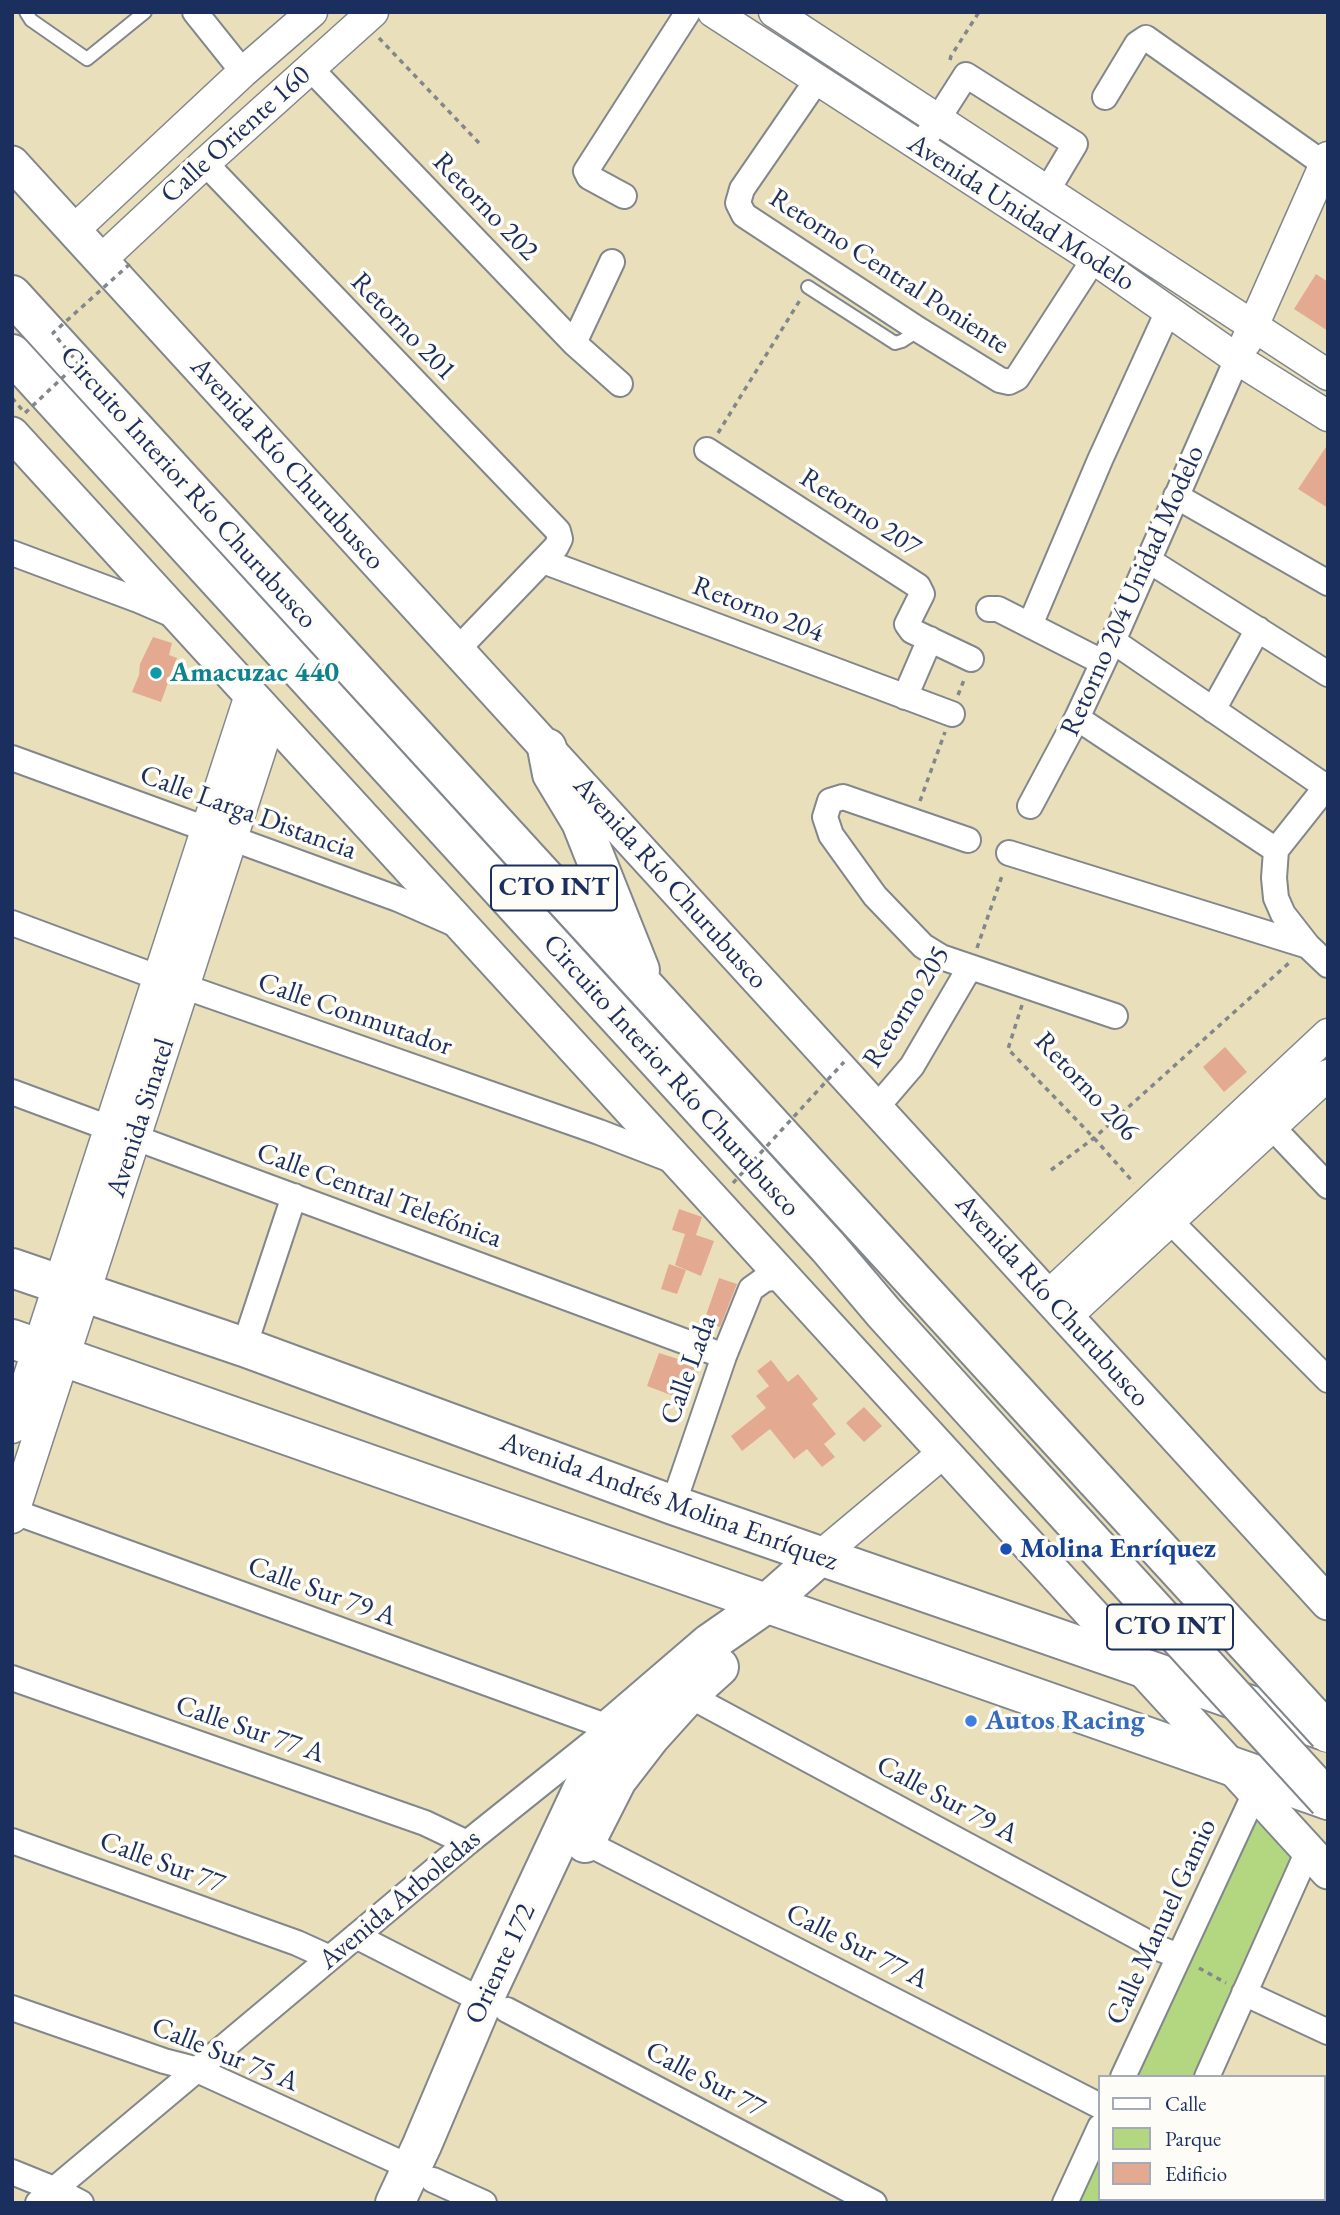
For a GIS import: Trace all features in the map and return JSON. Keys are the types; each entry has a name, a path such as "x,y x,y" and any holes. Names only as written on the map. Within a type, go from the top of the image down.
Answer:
{"main road":[{"name":"Avenida Río Churubusco","path":"12,163 74,230 117,261 457,650 1328,1602"},
{"name":"Circuito Interior Río Churubusco","path":"12,295 1328,1733"},
{"name":"Circuito Interior Río Churubusco","path":"12,354 800,1216 1012,1454 1328,1800"},
{"name":"CTO INT","path":"12,434 1318,1861"},
{"path":"547,748 552,774 581,822 649,992"},
{"name":"Avenida Andrés Molina Enríquez","path":"12,1268 244,1348 673,1505 1328,1733"},
{"path":"38,1348 1328,1800"},
{"name":"Avenida Arboledas","path":"611,1728 710,1643 766,1604 820,1556"},
{"name":"Avenida Arboledas","path":"651,1736 688,1695 746,1644 766,1604"},
{"name":"Oriente 172","path":"396,2203 423,2183 611,1728"},
{"name":"Oriente 172","path":"495,2006 617,1780 651,1736"}],"street":[{"path":"195,12 243,72"},
{"name":"Calle Oriente 160","path":"74,230 243,72 312,12"},
{"name":"Calle Oriente 160","path":"117,261 178,187 373,12"},
{"path":"624,196 589,177 586,171 688,12"},
{"name":"Avenida Unidad Modelo","path":"713,12 1094,259 1237,359 1328,416"},
{"name":"Avenida Unidad Modelo","path":"775,13 1328,375"},
{"path":"1105,97 1138,44 1146,38 1326,160"},
{"name":"Retorno 202","path":"310,68 574,343 620,384"},
{"path":"920,147 967,75 1075,144 1048,191"},
{"name":"Retorno Central Poniente","path":"817,80 742,189 738,203 744,215 919,330 1000,380 1009,382 1017,378 1094,259"},
{"path":"151,157 178,187"},
{"name":"Retorno 204 Unidad Modelo","path":"1030,806 1077,718 1108,652 1326,160"},
{"name":"Retorno 201","path":"205,163 558,531 561,539 543,561"},
{"path":"574,343 612,262"},
{"path":"1031,625 1100,460 1168,311"},
{"name":"Retorno 207","path":"707,450 918,586 922,594 907,624 912,631 971,659"},
{"path":"1176,496 1328,583"},
{"path":"12,553 180,618"},
{"path":"1148,560 1328,674"},
{"path":"457,650 543,561"},
{"name":"Retorno 204","path":"543,561 951,714"},
{"path":"989,609 998,609 1031,625 1108,652 1213,710 1326,787 1276,850 1274,878 1276,898 1283,914 1308,946 1328,965"},
{"path":"1213,710 1258,629"},
{"path":"905,697 930,639"},
{"name":"Avenida Sinatel","path":"12,1428 38,1348 72,1289 260,707"},
{"path":"1077,718 1276,850"},
{"name":"Calle Larga Distancia","path":"12,758 398,899 462,927"},
{"name":"Retorno 206","path":"968,840 843,797 830,801 825,817 831,835 875,896 923,946 941,957 1115,1016"},
{"path":"1010,853 1308,946"},
{"name":"Calle Conmutador","path":"12,923 170,982 599,1132 678,1163"},
{"name":"Retorno 205","path":"876,1108 912,1066 970,967"},
{"path":"1057,1306 1328,1034"},
{"path":"1057,1306 1169,1220 1328,1075"},
{"name":"Calle Central Telefónica","path":"12,1092 724,1356"},
{"path":"1272,1127 1328,1186"},
{"path":"244,1348 294,1196"},
{"path":"1169,1220 1328,1380"},
{"name":"Calle Lada","path":"673,1505 724,1356 751,1289 765,1279 782,1277"},
{"name":"Avenida Sinatel","path":"13,1514 38,1348"},
{"name":"Avenida Arboledas","path":"820,1556 943,1453"},
{"name":"Calle Sur 79 A","path":"13,1514 611,1728"},
{"name":"Calle Sur 77 A","path":"12,1678 425,1823 467,1843"},
{"name":"Calle Sur 79 A","path":"688,1695 1158,1948 1179,1956"},
{"name":"Avenida Arboledas","path":"46,2196 467,1843 611,1728"},
{"name":"Calle Manuel Gamio","path":"1124,2075 1255,1793"},
{"name":"Calle Sur 77","path":"12,1841 297,1943 330,1958"},
{"name":"Calle Sur 77 A","path":"585,1842 1098,2105"},
{"path":"1208,2075 1244,1993 1318,1861"},
{"name":"Calle Sur 77","path":"356,1936 874,2203"},
{"path":"1244,1993 1328,2032"},
{"name":"Calle Sur 75 A","path":"12,2008 164,2061 195,2069 423,2183 484,2203"},
{"path":"1065,2203 1098,2131"},
{"path":"12,2172 46,2196 81,2203"}],"lane":[{"path":"31,15 87,59 145,12"},
{"path":"808,287 895,343 919,330"}],"path":[{"path":"967,75 953,66 950,62 951,56 979,12"},
{"path":"395,54 479,143"},
{"path":"12,398 25,413 78,363 53,333 117,261"},
{"path":"707,450 808,287"},
{"name":"Retorno 205","path":"970,967 1010,853"},
{"path":"1051,1170 1094,1138 1308,946"},
{"name":"Retorno 206","path":"1028,986 1007,1049 1136,1185"},
{"path":"733,1183 844,1062"},
{"path":"1179,1956 1244,1993"}],"green space":[{"path":"1251,1817 1302,1859 1203,2075 1135,2075"},
{"path":"1098,2156 1098,2201 1144,2201 1144,2203 1077,2203"}],"building":[{"path":"1316,274 1328,282 1328,331 1294,309"},
{"path":"1328,444 1328,508 1298,489"},
{"name":"Amacuzac 440","path":"153,637 172,643 169,655 177,658 161,702 132,692 140,664"},
{"path":"1225,1047 1247,1072 1224,1092 1203,1067"},
{"path":"679,1209 702,1217 696,1235 714,1241 701,1276 675,1265 685,1234 672,1230"},
{"path":"669,1264 686,1270 677,1294 661,1289"},
{"path":"719,1278 737,1284 720,1327 704,1321"},
{"path":"659,1353 700,1366 692,1388 689,1387 684,1400 647,1386"},
{"path":"771,1360 788,1382 798,1374 818,1399 812,1404 836,1434 824,1444 835,1457 822,1467 807,1449 794,1459 770,1429 742,1451 731,1436 766,1408 756,1396 769,1386 757,1371"},
{"path":"864,1407 882,1426 864,1442 846,1423"}],"place":[{"name":"Amacuzac 440","path":"156,673"},
{"name":"Molina Enríquez","path":"1006,1549"},
{"name":"Autos Racing","path":"971,1721"}]}
